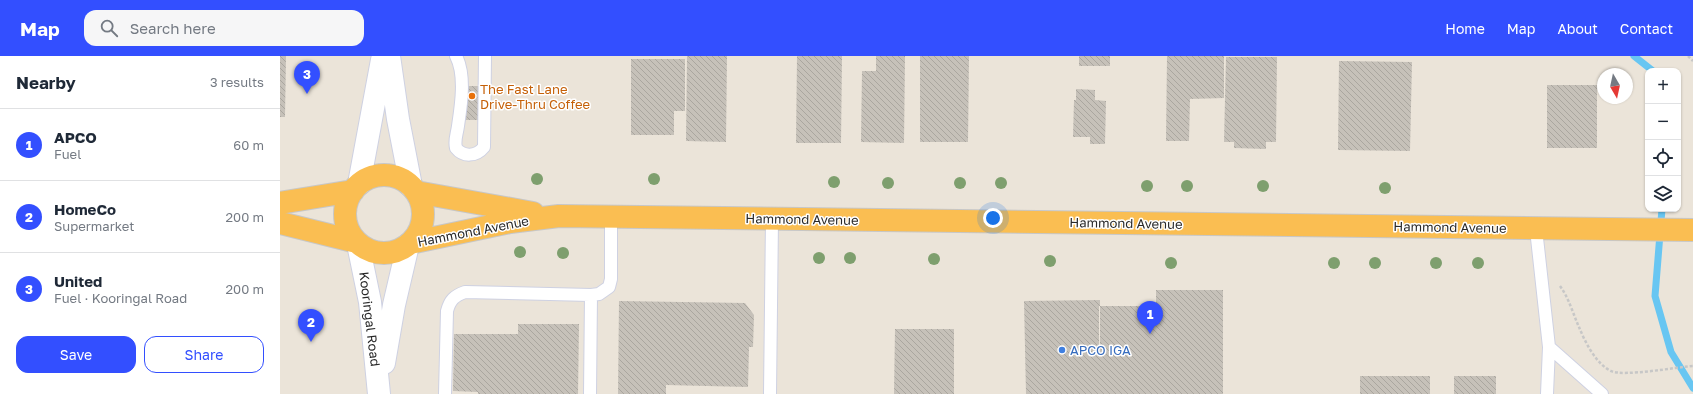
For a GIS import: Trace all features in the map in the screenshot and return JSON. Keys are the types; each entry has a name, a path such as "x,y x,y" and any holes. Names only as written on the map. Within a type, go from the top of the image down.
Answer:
{"highway":[{"path":"280,223 357,243 366,249 383,253 392,252 409,244 421,228 423,220 421,202 414,189 398,178 383,175 368,178 356,187 346,203 345,220 351,235 357,243"},
{"path":"280,203 356,187"},
{"name":"Hammond Avenue","path":"414,189 559,216"},
{"name":"Hammond Avenue","path":"409,244 510,222 559,216 1693,230"}],"street":[{"path":"356,187 383,56"},
{"path":"389,56 396,112 414,189"},
{"name":"Kooringal Road","path":"357,243 370,302 379,394"},
{"name":"Kooringal Road","path":"379,394 394,305 409,244"}],"lane":[{"path":"456,56 460,64 460,104 455,143 459,151 463,154 471,155 481,151 484,147 485,56"},
{"path":"445,394 447,311 450,301 456,295 465,292 591,295 605,291 609,287 611,279 611,217"},
{"path":"770,394 772,219"},
{"path":"1536,229 1549,346 1548,394"},
{"path":"590,394 591,295"},
{"path":"1549,346 1602,394"}],"path":[{"path":"1688,56 1693,60"},
{"path":"1541,272 1557,281 1564,290 1580,329 1594,354 1603,365 1612,372 1625,373 1693,366"}],"building":[{"path":"280,56 286,56 285,117 280,117"},
{"path":"687,56 727,56 726,142 686,141"},
{"path":"797,56 842,56 841,143 796,143"},
{"path":"876,56 905,56 904,143 861,142 862,71 876,71"},
{"path":"920,56 969,56 968,142 920,142"},
{"path":"1079,56 1110,56 1110,66 1079,66"},
{"path":"1167,56 1224,56 1224,98 1190,99 1189,141 1166,141"},
{"path":"1226,57 1277,57 1276,142 1266,142 1266,149 1234,148 1234,142 1224,142"},
{"path":"631,59 685,59 685,111 674,111 674,135 631,135"},
{"path":"1339,61 1412,62 1410,151 1338,150"},
{"path":"1547,85 1597,85 1597,148 1547,148"},
{"path":"466,86 479,86 483,120 461,120"},
{"path":"1076,89 1095,90 1095,100 1106,101 1105,144 1090,144 1090,137 1073,137 1074,100 1076,100"},
{"path":"1156,290 1223,290 1223,394 1026,394 1024,301 1100,300 1100,306 1156,306","holes":["1099,306 1100,306 1099,346"]},
{"path":"619,301 745,303 754,315 753,347 749,347 748,387 666,385 666,394 618,394"},
{"path":"518,324 579,324 578,394 478,394 478,392 453,391 454,334 518,334"},
{"path":"895,329 954,329 954,394 894,394"},
{"path":"1360,376 1430,376 1430,394 1360,394"},
{"path":"1454,376 1496,376 1496,394 1454,394"}],"waterway":[{"path":"1634,56 1649,68"},
{"path":"1662,212 1655,296 1671,352 1693,388"}],"place":[{"name":"United","path":"307,94"},
{"name":"The Fast Lane Drive-Thru Coffee","path":"472,96"},
{"name":"APCO","path":"1150,334"},
{"name":"HomeCo","path":"311,342"},
{"name":"APCO IGA","path":"1062,350"}]}
